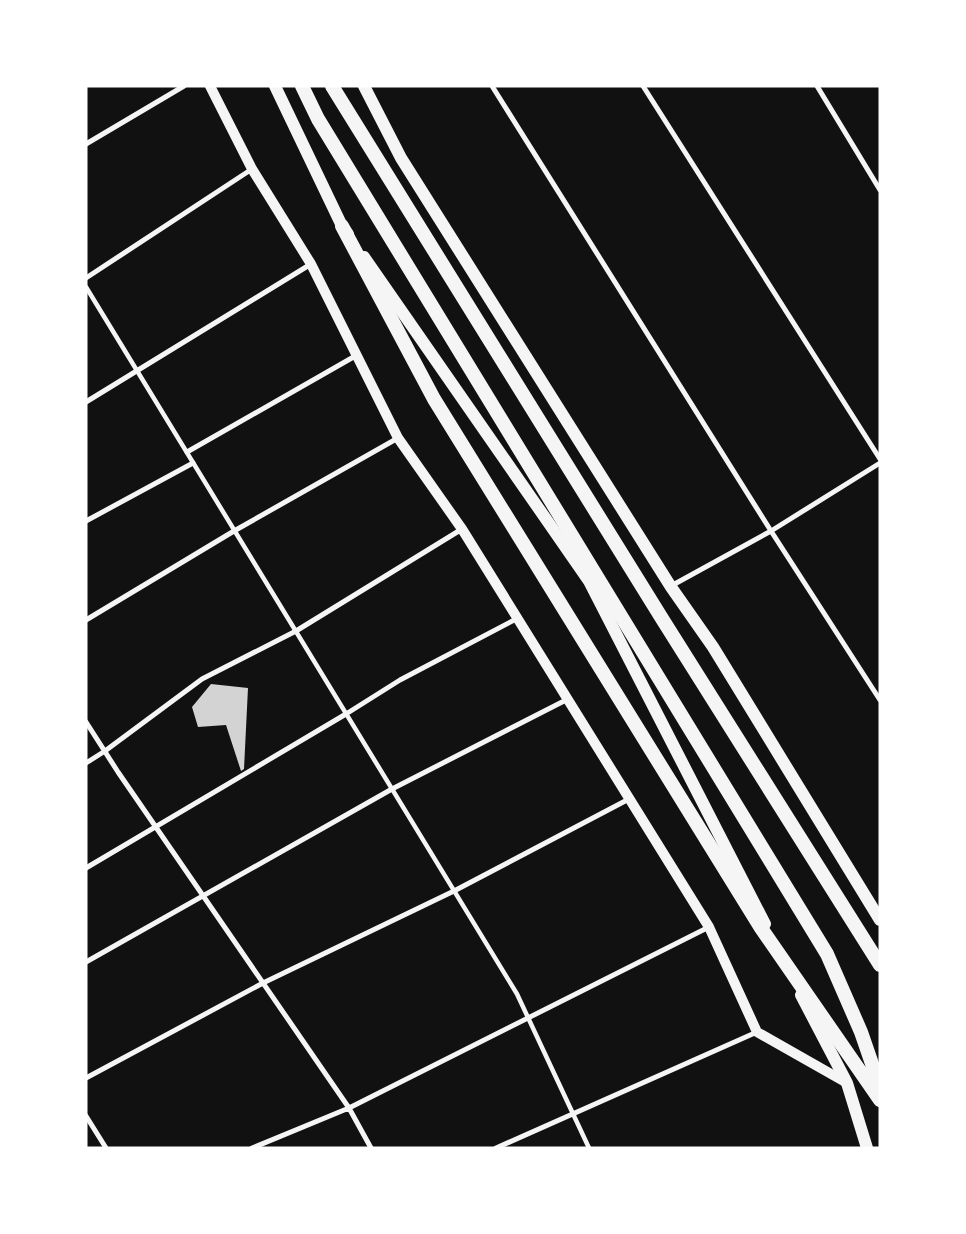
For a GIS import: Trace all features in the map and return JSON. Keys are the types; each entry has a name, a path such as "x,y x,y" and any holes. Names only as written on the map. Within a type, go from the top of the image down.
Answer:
{"highway":[{"path":"302,86 323,127 827,954 861,1032 880,1087"},
{"path":"332,86 655,608 880,965"},
{"path":"342,226 434,399 761,928 880,1100"}],"main road":[{"path":"210,86 252,169 311,264 398,438 462,529 709,927 757,1032 847,1083"},
{"path":"275,86 342,226 589,581 847,1083 867,1148"},
{"path":"364,86 401,158 671,587 713,647 880,920"}],"street":[{"path":"86,144 184,86"},
{"path":"492,86 771,531 880,700"},
{"path":"642,86 880,461 771,531 671,587"},
{"path":"817,86 880,190"},
{"path":"86,278 252,169"},
{"path":"86,402 311,264"},
{"path":"86,287 517,994 589,1148"},
{"path":"187,452 356,355"},
{"path":"86,620 234,531 398,438"},
{"path":"86,521 193,463"},
{"path":"86,763 202,679 296,631 462,529"},
{"path":"86,868 400,680 518,618"},
{"path":"86,962 392,789 568,699"},
{"path":"86,722 155,827 349,1108 371,1148"},
{"path":"86,1078 262,983 454,891 630,798"},
{"path":"252,1148 349,1108 709,927"},
{"path":"496,1148 572,1112 757,1032"},
{"path":"86,1116 106,1148"}],"building":[{"path":"211,684 248,688 244,769 241,771 226,725 198,727 192,707"}]}
